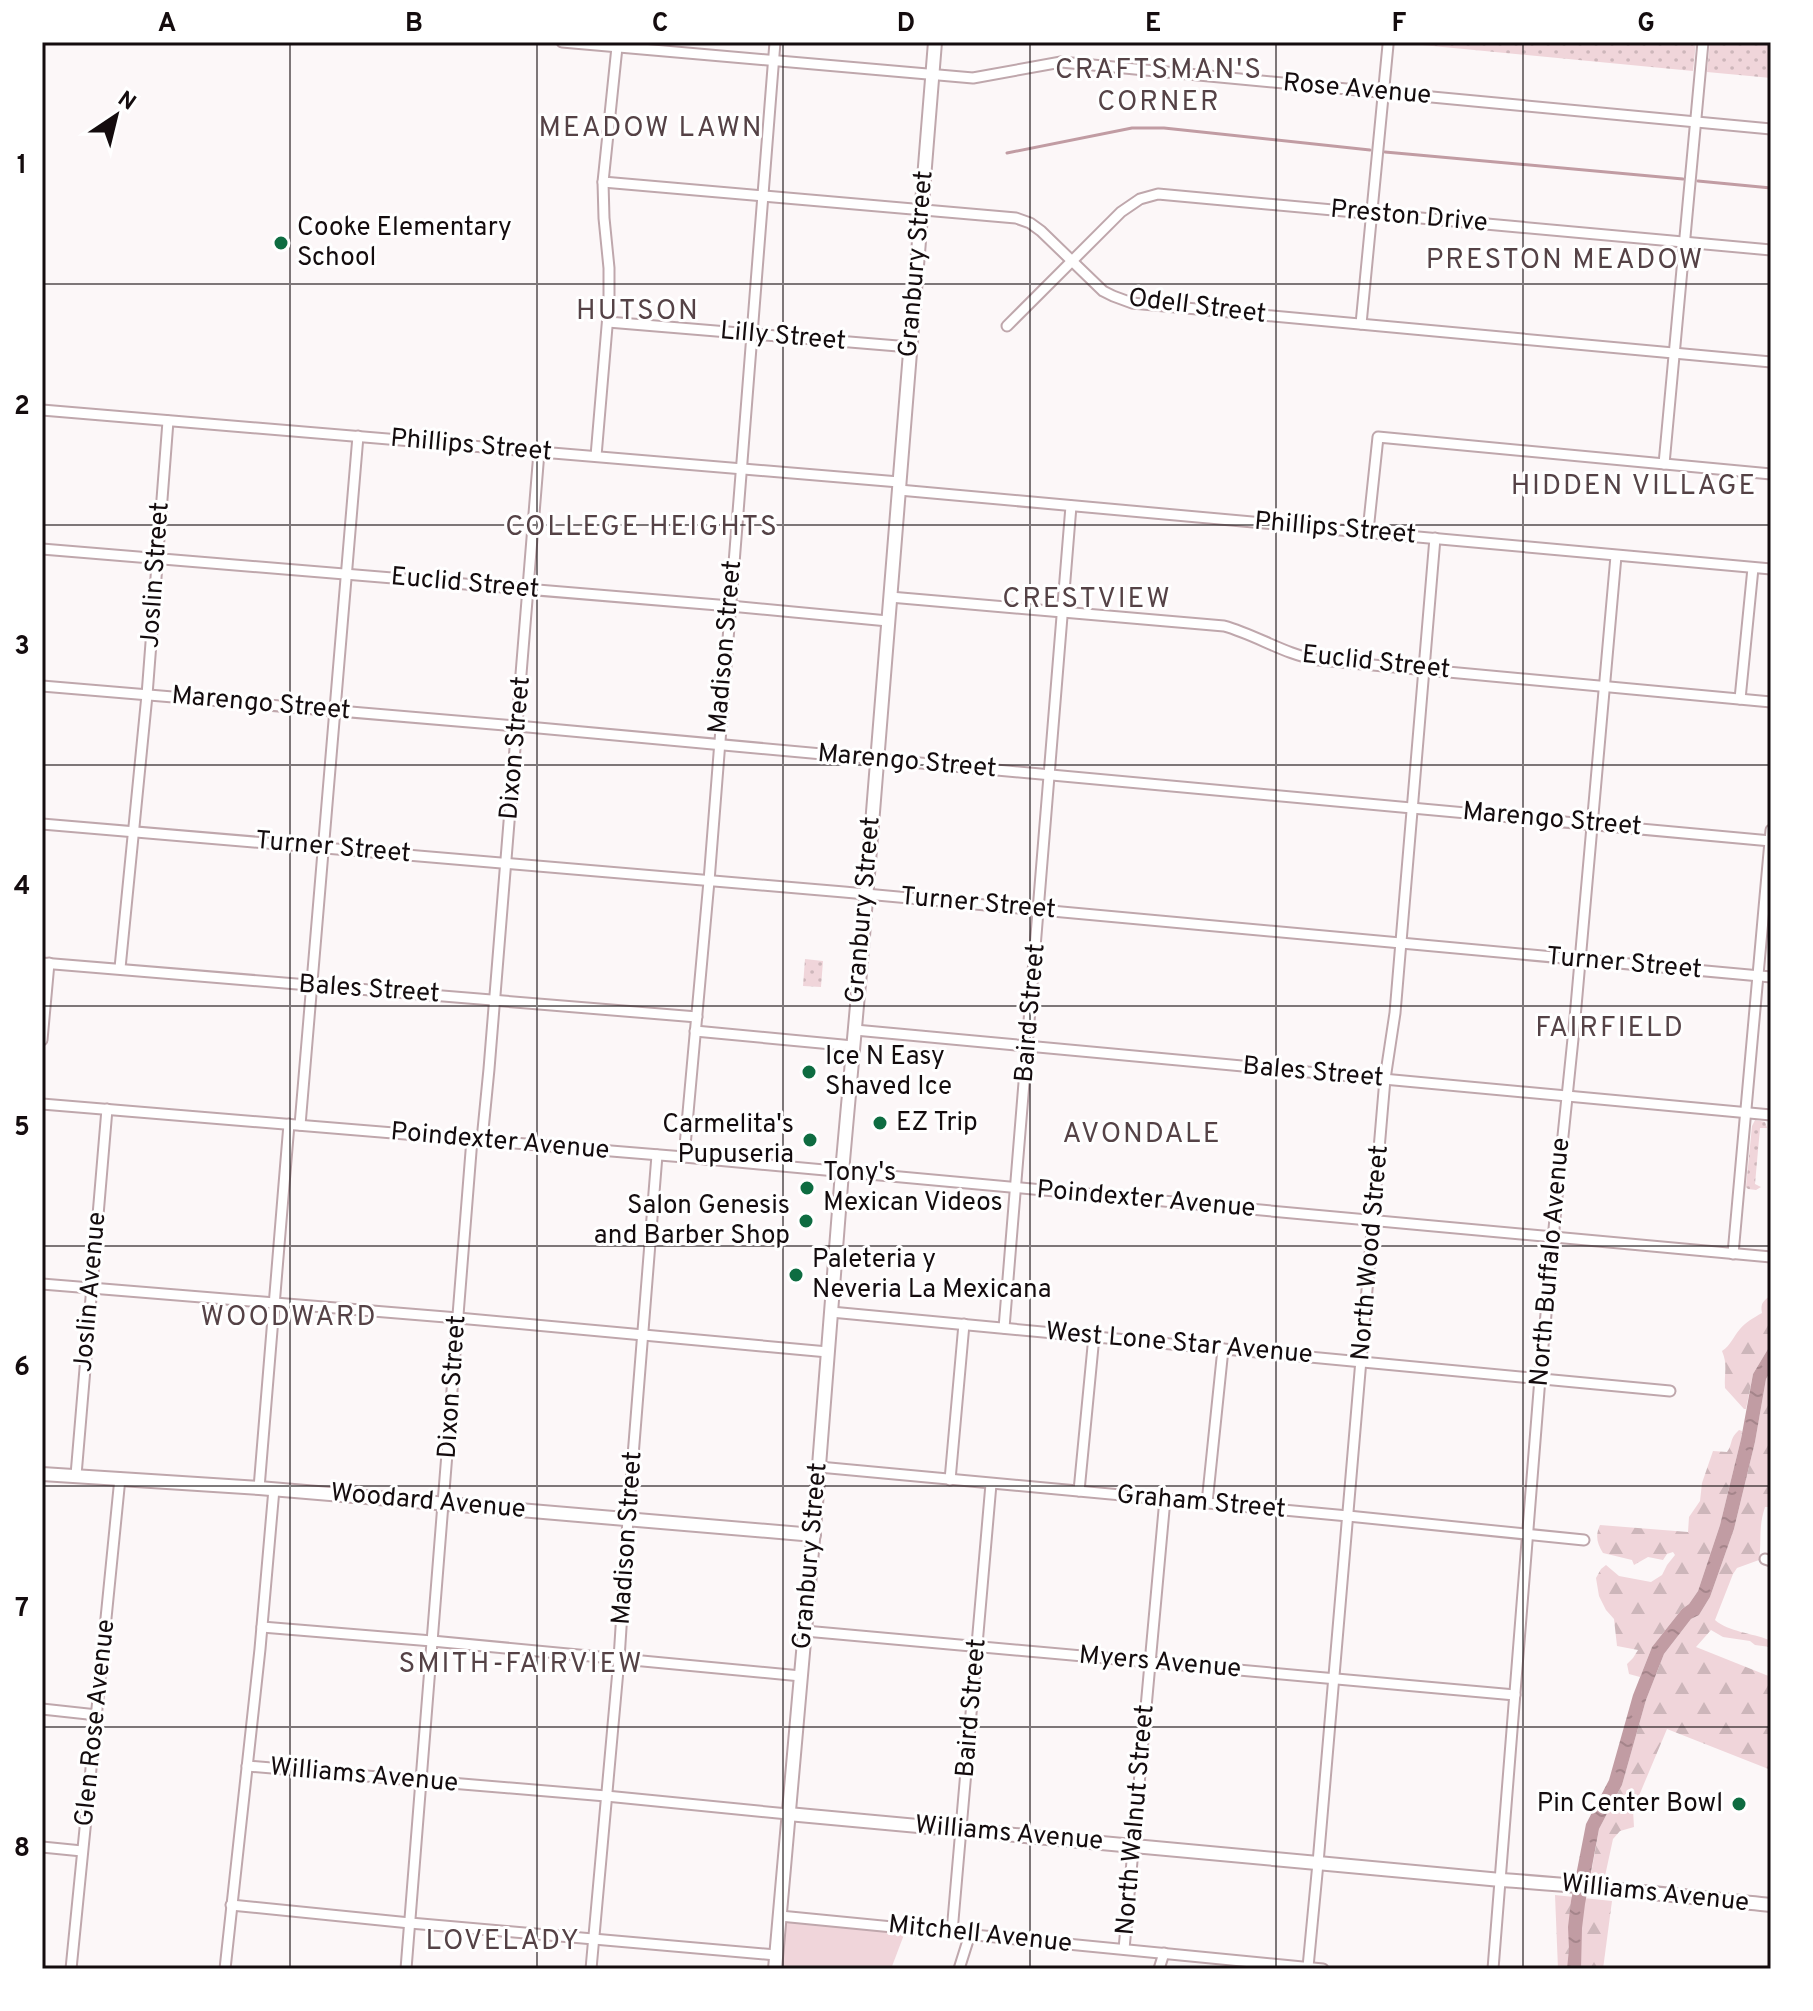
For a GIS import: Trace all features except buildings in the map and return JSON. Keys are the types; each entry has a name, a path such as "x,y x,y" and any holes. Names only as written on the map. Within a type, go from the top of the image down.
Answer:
{"street":[{"name":"Rose Avenue","path":"562,42 980,77 1061,62 1771,129"},
{"name":"Madison Street","path":"684,1157 709,881 775,42"},
{"name":"Granbury Street","path":"775,1969 814,1535 935,42"},
{"path":"1664,464 1703,42"},
{"path":"1361,324 1388,45"},
{"path":"596,456 608,322 609,268 603,182 617,47"},
{"name":"Odell Street","path":"603,182 1016,218 1041,231 1103,291 1132,303 1771,362"},
{"name":"Preston Drive","path":"1007,326 1131,204 1158,194 1771,250"},
{"name":"Lilly Street","path":"608,322 910,347"},
{"name":"Phillips Street","path":"42,410 741,469 1071,506 1771,569"},
{"name":"Joslin Street","path":"120,968 147,695 168,421"},
{"path":"259,1488 275,1303 324,848 358,436"},
{"path":"1368,531 1378,437 1771,474"},
{"name":"Dixon Street","path":"406,1969 458,1318 495,999 539,452"},
{"name":"Baird Street","path":"1004,1328 1071,506"},
{"name":"North Wood Street","path":"1308,1967 1435,538"},
{"name":"Euclid Street","path":"42,549 888,621"},
{"name":"North Buffalo Avenue","path":"1493,1969 1540,1378 1616,556"},
{"path":"1740,699 1753,568"},
{"name":"Euclid Street","path":"890,597 1224,626 1303,658 1771,702"},
{"name":"Marengo Street","path":"42,686 1771,840"},
{"name":"Turner Street","path":"42,824 1039,909 1771,977"},
{"path":"1733,1254 1771,830"},
{"path":"42,1040 46,963"},
{"name":"Bales Street","path":"46,963 697,1017"},
{"name":"Bales Street","path":"855,1030 1771,1115"},
{"path":"695,1031 853,1046"},
{"name":"Poindexter Avenue","path":"42,1104 684,1157 1771,1257"},
{"name":"Joslin Avenue","path":"76,1475 107,1109"},
{"name":"Madison Street","path":"591,1969 619,1659 657,1155"},
{"path":"42,1284 828,1352"},
{"name":"West Lone Star Avenue","path":"831,1312 1670,1391"},
{"path":"950,1480 964,1324"},
{"path":"1079,1491 1094,1336"},
{"path":"1207,1503 1223,1349"},
{"name":"Graham Street","path":"819,1467 1584,1540"},
{"name":"Woodard Avenue","path":"42,1474 274,1489 814,1535"},
{"name":"Glen Rose Avenue","path":"71,1969 120,1478"},
{"name":"Baird Street","path":"952,1932 991,1484"},
{"path":"225,1969 274,1489"},
{"name":"North Walnut Street","path":"1124,1949 1165,1499"},
{"path":"262,1627 801,1676"},
{"name":"Myers Avenue","path":"805,1631 1515,1695"},
{"path":"42,1709 97,1715"},
{"name":"Williams Avenue","path":"247,1766 606,1796 1771,1905"},
{"path":"42,1847 82,1851"},
{"path":"231,1905 776,1955"},
{"name":"Mitchell Avenue","path":"780,1916 1323,1969"},
{"path":"959,1969 970,1934"},
{"name":"North Walnut Street","path":"1159,1969 1164,1953"}],"green space":[{"path":"1391,42 1696,42 1693,71"},
{"path":"1710,42 1771,42 1771,78 1707,72"},
{"path":"805,959 823,961 821,987 803,986"},
{"path":"1755,1120 1765,1122 1767,1128 1760,1128 1755,1184 1761,1187 1756,1190 1746,1187"},
{"path":"1771,1295 1771,1344 1753,1374 1744,1409 1725,1388 1722,1351 1742,1327 1762,1313 1762,1304"},
{"path":"1771,1371 1771,1507 1765,1507 1763,1514 1759,1560 1737,1568 1715,1620 1734,1630 1769,1640 1770,1647 1723,1637 1711,1630 1696,1647 1771,1677 1771,1770 1667,1729 1633,1810 1634,1827 1620,1831 1613,1839 1605,1876 1591,1874 1599,1829 1622,1785 1646,1700 1664,1654 1691,1619 1699,1615 1710,1597 1734,1529 1766,1379"},
{"path":"1739,1430 1742,1431 1741,1439 1720,1525 1698,1591 1652,1647 1640,1677 1629,1674 1627,1664 1638,1650 1617,1646 1614,1619 1599,1596 1596,1578 1606,1565 1619,1576 1651,1582 1662,1575 1675,1555 1673,1552 1667,1554 1663,1560 1648,1557 1634,1565 1632,1560 1603,1553 1597,1539 1600,1525 1688,1532 1689,1517 1700,1501 1702,1483 1713,1451 1727,1452"},
{"path":"1555,1895 1612,1901 1603,1969 1558,1969"},
{"path":"789,1921 905,1932 891,1969 782,1969"}],"water":[{"path":"1771,1344 1771,1371 1766,1379 1734,1529 1710,1597 1699,1615 1691,1619 1664,1654 1646,1700 1622,1785 1599,1829 1585,1904 1581,1969 1567,1969 1571,1901 1586,1824 1609,1780 1633,1695 1652,1647 1698,1591 1720,1525 1753,1374"}],"waterway":[{"path":"1007,153 1132,128 1164,128 1370,150"},
{"path":"1385,152 1683,179"},
{"path":"1698,181 1771,188"}],"place":[{"name":"Cooke Elementary School","path":"281,243"},
{"name":"Ice N Easy Shaved Ice","path":"809,1072"},
{"name":"EZ Trip","path":"880,1123"},
{"name":"Carmelita's Pupuseria","path":"810,1140"},
{"name":"Tony's Mexican Videos","path":"807,1188"},
{"name":"Salon Genesis and Barber Shop","path":"806,1221"},
{"name":"Paleteria y Neveria La Mexicana","path":"796,1275"},
{"name":"Pin Center Bowl","path":"1739,1804"}],"district":[{"name":"CRAFTSMAN'S CORNER","path":"1159,87"},
{"name":"MEADOW LAWN","path":"651,129"},
{"name":"PRESTON MEADOW","path":"1565,261"},
{"name":"HUTSON","path":"638,312"},
{"name":"HIDDEN VILLAGE","path":"1634,487"},
{"name":"COLLEGE HEIGHTS","path":"642,528"},
{"name":"CRESTVIEW","path":"1087,600"},
{"name":"FAIRFIELD","path":"1610,1029"},
{"name":"AVONDALE","path":"1142,1135"},
{"name":"WOODWARD","path":"289,1318"},
{"name":"SMITH-FAIRVIEW","path":"521,1665"},
{"name":"LOVELADY","path":"503,1942"}]}
